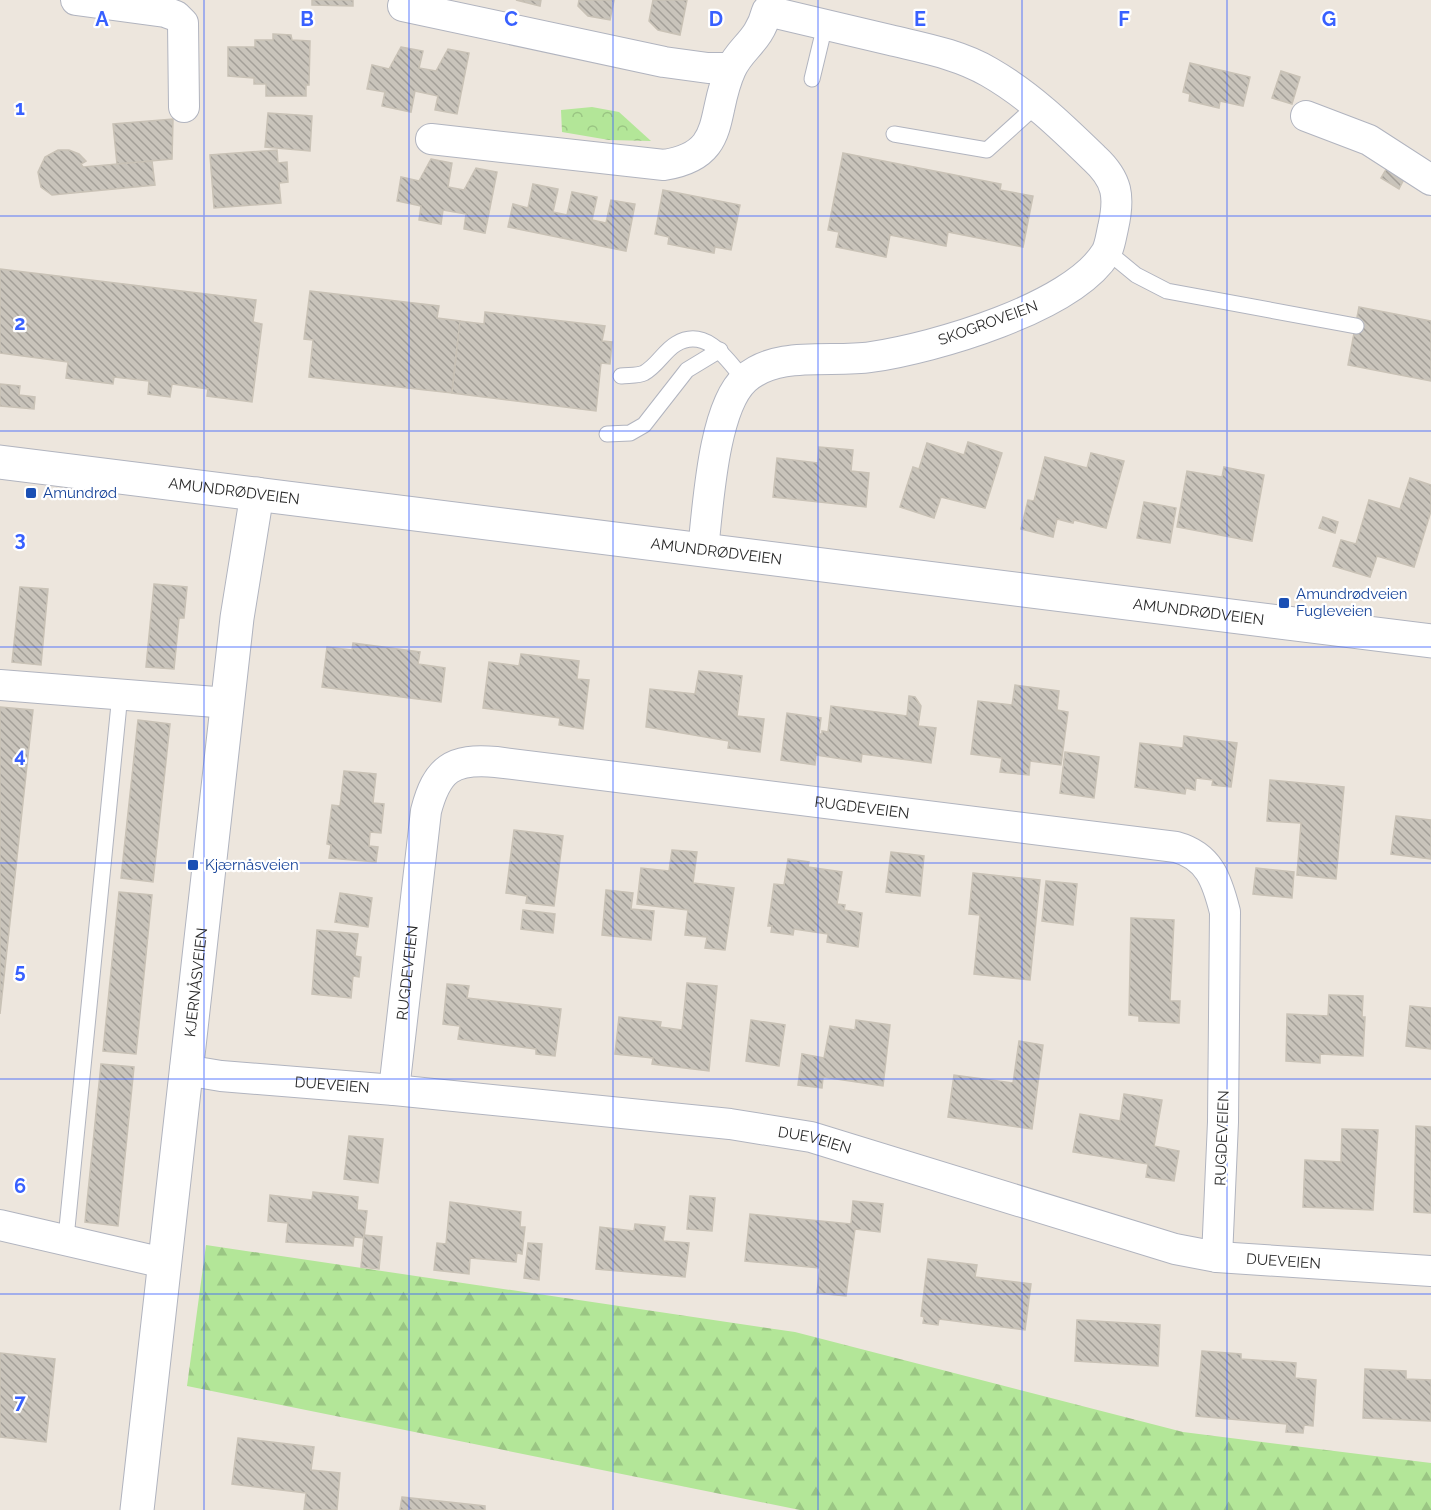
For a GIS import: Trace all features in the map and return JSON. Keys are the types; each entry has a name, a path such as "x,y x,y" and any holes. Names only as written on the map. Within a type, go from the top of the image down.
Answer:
{"main road":[{"name":"AMUNDRØDVEIEN","path":"0,462 1431,640"},
{"name":"KJERNÅSVEIEN","path":"137,1510 228,703 256,494"}],"street":[{"path":"76,0 165,12 176,16 183,23 184,107"},
{"path":"403,6 664,62 708,68 731,68 708,144 697,156 685,162 664,165 431,139"},
{"name":"SKOGROVEIEN","path":"703,550 720,429 730,403 744,380 766,365 871,357 928,344 992,324 1054,298 1089,274 1108,252 1118,204 1108,171 1038,104 987,71 948,54 767,11 755,40 731,68"},
{"path":"1306,116 1369,140 1431,180"},
{"path":"0,685 228,703"},
{"name":"RUGDEVEIEN","path":"394,1090 426,811 436,782 444,772 462,762 496,762 1176,847 1189,851 1208,864 1218,885 1225,912 1223,1122 1217,1257"},
{"name":"DUEVEIEN","path":"186,1070 221,1076 394,1090 730,1124 811,1137 1175,1249 1217,1257 1431,1271"},
{"path":"0,1225 66,1238 164,1263"}],"lane":[{"path":"812,79 825,25"},
{"path":"894,134 987,150 1038,104"},
{"path":"1108,252 1136,275 1167,291 1356,326"},
{"path":"621,376 643,374 675,345 688,340 704,341 720,350 744,380"},
{"path":"607,434 630,433 644,425 687,370 720,350"},
{"path":"66,1238 120,694"}],"green space":[{"path":"592,107 619,112 651,141 609,140 562,132 561,110"},
{"path":"206,1245 795,1332 1183,1432 1431,1463 1431,1510 800,1510 187,1386"}],"building":[{"path":"312,0 353,0 353,6 312,5"},
{"path":"516,0 541,0 540,6"},
{"path":"579,0 614,0 610,20 588,16 578,6"},
{"path":"653,0 687,0 680,35 658,30 649,21"},
{"path":"273,34 291,35 292,40 310,41 309,85 306,85 306,96 266,96 266,84 254,84 254,78 228,76 228,47 255,47 255,40 273,40"},
{"path":"401,47 423,51 419,68 436,71 448,49 469,53 457,114 435,110 438,96 415,91 411,112 382,106 385,92 367,89 372,65 389,69"},
{"path":"1190,63 1250,77 1243,106 1220,101 1219,108 1189,101 1190,94 1183,92"},
{"path":"1281,71 1300,77 1292,104 1272,98"},
{"path":"268,113 312,116 310,151 265,147"},
{"path":"173,119 172,159 117,164 113,124"},
{"path":"58,150 69,150 79,154 86,161 81,164 83,167 152,161 155,185 52,195 41,187 38,172 45,157"},
{"path":"277,150 278,163 287,162 288,182 279,183 281,203 214,208 210,155"},
{"path":"843,153 1001,184 1000,190 1033,196 1023,247 948,232 946,246 890,235 886,257 836,247 839,232 828,230"},
{"path":"431,159 452,163 448,187 464,190 476,168 497,172 485,233 464,229 466,214 443,210 441,224 419,220 421,206 397,201 401,177 419,181"},
{"path":"1388,166 1405,177 1399,189 1381,178"},
{"path":"533,184 558,189 553,212 567,215 572,192 597,197 592,220 606,223 611,200 635,204 626,251 508,227 513,204 528,208"},
{"path":"663,190 740,205 731,250 715,247 714,253 668,244 669,237 655,234"},
{"path":"0,269 256,300 253,322 262,324 252,402 207,396 208,389 172,384 170,397 148,394 149,381 114,377 113,384 66,378 68,362 0,353"},
{"path":"310,291 439,306 437,318 460,321 452,393 309,377 313,340 304,339"},
{"path":"1359,307 1431,321 1431,381 1348,365"},
{"path":"485,312 605,326 602,341 612,342 610,364 601,363 596,411 452,393 460,321 484,324"},
{"path":"0,384 20,386 19,395 35,397 34,409 0,406"},
{"path":"968,442 1002,453 985,508 941,497 934,518 900,507 913,467 919,469 927,443 964,455"},
{"path":"819,447 853,450 851,471 869,473 866,507 773,497 777,458 818,463"},
{"path":"1091,453 1124,461 1106,528 1074,520 1073,523 1057,519 1053,537 1021,529 1028,500 1034,501 1045,457 1087,468"},
{"path":"1224,467 1264,475 1252,541 1177,527 1187,471 1222,477"},
{"path":"1410,478 1431,485 1431,511 1414,567 1377,556 1370,577 1333,566 1341,540 1356,544 1369,500 1400,509"},
{"path":"1144,502 1176,508 1170,543 1137,538"},
{"path":"1323,517 1338,522 1335,533 1319,528"},
{"path":"154,584 187,587 184,618 179,618 174,669 146,667"},
{"path":"20,587 48,589 41,665 12,662"},
{"path":"353,643 420,652 418,664 445,668 441,702 322,687 327,647 352,650"},
{"path":"521,654 579,661 577,679 589,680 583,729 559,725 560,718 483,708 489,662 519,666"},
{"path":"699,671 742,676 737,716 764,719 760,752 728,748 729,741 646,727 650,689 695,694"},
{"path":"1015,685 1059,691 1057,710 1068,712 1061,765 1030,761 1029,775 1000,772 1002,758 971,754 978,701 1012,705"},
{"path":"909,696 915,697 921,706 918,726 936,728 931,763 862,754 861,762 816,755 815,765 781,760 787,713 821,718 819,734 822,734 822,731 828,732 831,706 907,716"},
{"path":"0,707 33,710 0,1014"},
{"path":"138,720 170,724 153,882 121,878"},
{"path":"1184,736 1237,743 1231,787 1212,785 1213,780 1196,778 1195,790 1186,788 1185,794 1135,787 1140,743 1183,748"},
{"path":"1065,752 1099,757 1094,798 1060,793"},
{"path":"344,771 376,774 373,803 384,804 381,833 370,832 369,846 378,847 376,862 329,858 331,845 327,844 332,805 340,806"},
{"path":"1270,780 1344,787 1336,879 1297,875 1301,823 1267,821"},
{"path":"1396,816 1431,820 1431,859 1391,854"},
{"path":"514,830 563,836 554,906 526,903 527,896 506,893"},
{"path":"672,850 697,852 693,883 734,888 725,950 705,948 707,937 685,935 688,910 637,904 641,868 669,871"},
{"path":"891,852 924,856 920,896 886,892"},
{"path":"788,859 809,862 808,867 842,872 837,904 845,905 844,910 862,913 858,947 827,942 828,934 794,929 793,935 771,932 772,926 768,926 774,884 784,885"},
{"path":"1256,868 1294,872 1292,898 1253,894"},
{"path":"973,873 1040,880 1030,980 974,974 980,915 969,914"},
{"path":"1046,881 1077,884 1073,925 1042,921"},
{"path":"606,890 633,893 631,909 654,911 651,940 602,935"},
{"path":"119,892 152,895 136,1054 103,1051"},
{"path":"340,893 372,898 368,927 335,922"},
{"path":"523,910 555,914 553,933 521,929"},
{"path":"1131,918 1174,920 1170,1001 1180,1001 1179,1023 1139,1021 1139,1016 1129,1015"},
{"path":"317,930 358,934 355,956 361,957 359,977 353,976 351,998 312,994"},
{"path":"687,983 717,986 709,1071 652,1064 653,1058 615,1054 619,1017 661,1022 660,1027 682,1030"},
{"path":"447,984 469,986 467,998 561,1009 555,1056 536,1054 536,1049 458,1039 460,1026 443,1024"},
{"path":"1329,995 1363,996 1362,1017 1365,1017 1363,1056 1320,1054 1320,1063 1286,1061 1287,1014 1328,1016"},
{"path":"1410,1006 1431,1008 1431,1049 1406,1046"},
{"path":"751,1020 785,1025 779,1066 746,1061"},
{"path":"856,1020 890,1025 883,1086 823,1077 822,1088 798,1085 802,1054 824,1058 830,1026 855,1030"},
{"path":"1019,1041 1043,1045 1032,1129 948,1117 954,1075 1013,1083"},
{"path":"101,1064 134,1067 118,1226 85,1222"},
{"path":"1124,1094 1162,1100 1154,1146 1179,1151 1174,1181 1146,1177 1148,1164 1073,1152 1080,1114 1120,1121"},
{"path":"1416,1126 1431,1127 1431,1213 1414,1212"},
{"path":"1342,1129 1378,1130 1373,1210 1303,1207 1305,1160 1341,1162"},
{"path":"349,1136 383,1139 378,1183 344,1179"},
{"path":"313,1192 358,1197 357,1210 367,1211 364,1238 354,1237 353,1246 286,1242 288,1223 268,1221 270,1195 312,1200"},
{"path":"690,1196 715,1198 712,1231 687,1229"},
{"path":"853,1201 883,1204 880,1232 855,1229 846,1296 817,1293 820,1268 745,1261 750,1214 851,1224"},
{"path":"450,1202 521,1212 520,1227 525,1227 522,1254 517,1253 516,1262 470,1258 469,1274 434,1270 437,1243 446,1244"},
{"path":"635,1224 665,1227 663,1241 689,1243 685,1277 596,1269 600,1227 634,1231"},
{"path":"364,1235 382,1237 379,1269 361,1267"},
{"path":"528,1243 542,1244 539,1280 524,1278"},
{"path":"928,1259 977,1265 975,1277 1031,1284 1025,1330 939,1319 938,1325 923,1323 924,1317 921,1316"},
{"path":"1077,1320 1160,1325 1158,1366 1075,1361"},
{"path":"1202,1351 1241,1354 1241,1359 1296,1363 1295,1378 1316,1380 1313,1426 1304,1425 1303,1433 1286,1432 1287,1424 1196,1416"},
{"path":"0,1353 55,1359 46,1442 0,1437"},
{"path":"1365,1369 1406,1371 1406,1379 1431,1380 1431,1421 1363,1418"},
{"path":"238,1438 314,1447 311,1470 340,1473 337,1510 304,1510 306,1493 232,1484"},
{"path":"402,1497 485,1506 485,1510 400,1510"}],"place":[{"name":"Amundrød","path":"31,493"},
{"name":"Amundrødveien Fugleveien","path":"1284,603"},
{"name":"Kjærnåsveien","path":"193,865"}]}
